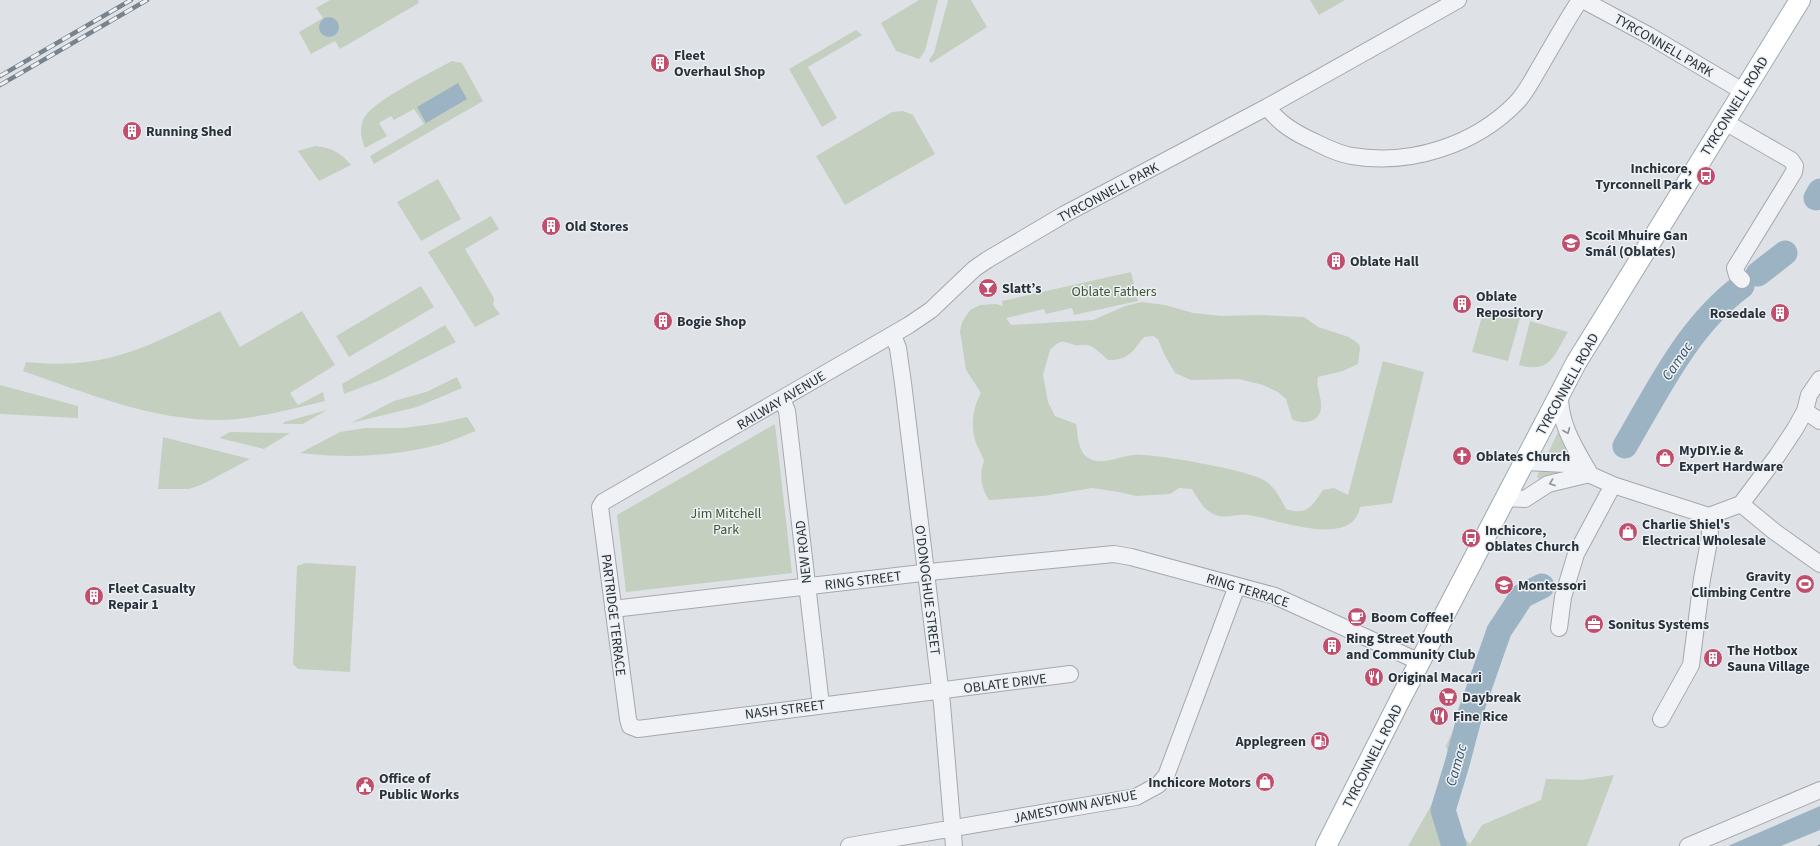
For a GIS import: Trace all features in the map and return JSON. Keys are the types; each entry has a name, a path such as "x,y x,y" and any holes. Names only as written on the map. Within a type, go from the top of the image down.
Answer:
{"main road":[{"name":"TYRCONNELL ROAD","path":"1326,846 1576,363 1800,0"}],"street":[{"name":"TYRCONNELL PARK","path":"955,287 987,260 1065,214 1267,107 1458,0"},
{"name":"TYRCONNELL PARK","path":"1267,107 1284,125 1298,135 1351,156 1381,159 1428,153 1465,140 1491,123 1516,103 1527,90 1582,0 1648,34 1744,92"},
{"path":"1725,122 1791,160 1795,166 1794,172 1735,268 1737,275 1742,280"},
{"name":"RAILWAY AVENUE","path":"602,505 893,335 931,310 955,287"},
{"name":"O'DONOGHUE STREET","path":"893,335 900,359 948,757 954,846"},
{"path":"1524,462 1566,464 1613,485 1709,516 1741,504 1795,429 1805,410 1809,395 1820,379"},
{"path":"1560,394 1562,415 1568,436 1590,474"},
{"name":"NEW ROAD","path":"782,399 787,411 806,587 821,705"},
{"path":"1805,410 1820,421"},
{"path":"1506,498 1525,499 1548,484 1590,474"},
{"path":"1559,628 1562,604 1576,554 1613,485"},
{"path":"1741,504 1775,532 1820,564"},
{"name":"PARTRIDGE TERRACE","path":"602,505 600,507 630,726"},
{"path":"1661,719 1691,665 1702,580 1710,536 1709,516"},
{"name":"RING STREET","path":"614,609 926,573 1114,554"},
{"name":"RING TERRACE","path":"1114,554 1131,557 1275,596 1420,662"},
{"name":"JAMESTOWN AVENUE","path":"850,846 1136,796 1158,785 1166,776 1237,586"},
{"name":"OBLATE DRIVE","path":"940,690 1070,674"},
{"name":"NASH STREET","path":"630,726 638,729 940,690"},
{"path":"1688,846 1820,790"}],"green space":[{"path":"330,0 418,0 419,3 340,49 335,41 311,54 299,32 323,18 316,8"},
{"path":"919,0 938,0 925,51 919,59 896,51 881,23"},
{"path":"948,0 971,0 987,27 931,63 929,60 934,53"},
{"path":"1310,0 1345,0 1319,15"},
{"path":"856,30 862,35 808,67 837,118 822,127 789,69"},
{"path":"452,61 462,63 483,101 374,164 370,156 424,124 414,109 394,120 391,116 379,123 387,136 365,148 361,133 361,126 364,118 379,103 391,95"},
{"path":"903,111 913,115 935,154 845,205 816,156 892,112"},
{"path":"315,146 335,151 351,165 319,181 298,151"},
{"path":"438,179 461,219 421,241 397,202"},
{"path":"491,216 499,229 465,249 494,298 493,305 500,314 475,327 428,252"},
{"name":"Oblate Fathers","path":"1131,272 1138,301 1074,315 1072,308 1046,314 1044,309 1006,318 1011,325 1093,320 1125,306 1142,302 1165,305 1193,313 1222,316 1260,315 1304,317 1318,327 1349,337 1359,344 1358,364 1343,371 1318,377 1321,411 1315,419 1302,422 1292,419 1286,399 1278,392 1263,385 1239,379 1191,380 1175,373 1164,354 1158,339 1153,336 1144,337 1137,347 1129,354 1121,359 1115,360 1108,360 1096,349 1088,345 1077,345 1064,342 1059,343 1050,350 1043,375 1048,402 1055,416 1076,424 1080,447 1087,457 1092,460 1104,461 1134,455 1144,455 1224,468 1244,473 1267,482 1276,491 1286,509 1293,511 1304,510 1316,501 1323,490 1334,488 1348,495 1383,361 1424,372 1392,503 1360,507 1354,520 1343,527 1328,529 1292,525 1247,515 1224,517 1216,515 1205,508 1192,489 1179,488 1170,494 1136,496 1092,488 1044,496 989,500 984,491 981,476 984,461 976,443 973,430 974,410 981,393 966,370 960,331 962,322 970,310 980,305 996,304 1003,306 1002,301"},
{"path":"421,286 434,307 349,357 336,336"},
{"path":"1484,309 1520,318 1508,361 1472,352"},
{"path":"220,311 240,347 302,311 335,365 290,393 298,405 323,392 325,401 272,414 231,420 193,419 119,404 23,371 26,362 55,364 81,363 128,353 172,335"},
{"path":"1530,321 1568,332 1555,355 1545,365 1538,367 1519,365"},
{"path":"445,325 456,342 383,379 344,394 342,384"},
{"path":"457,377 462,388 417,407 351,423 394,401 426,392"},
{"path":"0,385 78,406 78,418 0,414"},
{"path":"327,410 303,424 283,424 284,422"},
{"path":"467,417 476,431 439,445 416,450 366,456 333,456 300,453 340,432 365,428 404,428 440,423"},
{"name":"Jim Mitchell Park","path":"775,424 792,573 626,592 617,515"},
{"path":"1560,428 1580,461 1547,455"},
{"path":"230,432 290,433 264,449 219,438"},
{"path":"163,437 250,459 201,485 189,489 158,489"},
{"path":"1541,466 1567,472 1552,474 1541,480 1537,477"},
{"path":"305,563 356,566 350,672 298,669 293,664 297,566"},
{"path":"1492,676 1448,832 1461,834 1470,844 1482,825 1541,800 1546,779 1581,780 1614,775 1587,846 1408,846 1440,790 1451,761 1446,746 1478,677"}],"water":[{"path":"329,17 336,20 339,27 336,34 329,37 322,34 319,27 322,20"},
{"path":"458,83 467,99 426,123 417,107"},
{"path":"1820,806 1820,830 1781,846 1728,846"}],"waterway":[{"name":"Camac","path":"1816,198 1820,191"},
{"name":"Camac","path":"1758,274 1785,253"},
{"name":"Camac","path":"1625,446 1662,381 1690,339 1723,302 1742,286"},
{"name":"Camac","path":"1454,846 1443,810 1471,711 1499,631 1522,596 1542,586"}],"railway":[{"path":"0,76 131,0"},
{"path":"0,85 147,0"}],"place":[{"name":"Fleet Overhaul Shop","path":"660,63"},
{"name":"Running Shed","path":"132,131"},
{"name":"Inchicore, Tyrconnell Park","path":"1706,176"},
{"name":"Old Stores","path":"551,226"},
{"name":"Scoil Mhuire Gan Smál (Oblates)","path":"1571,243"},
{"name":"Oblate Hall","path":"1336,261"},
{"name":"Slatt’s","path":"988,288"},
{"name":"Oblate Repository","path":"1462,304"},
{"name":"Rosedale","path":"1780,313"},
{"name":"Bogie Shop","path":"663,321"},
{"name":"Oblates Church","path":"1462,456"},
{"name":"MyDIY.ie & Expert Hardware","path":"1665,458"},
{"name":"Charlie Shiel's Electrical Wholesale","path":"1628,532"},
{"name":"Inchicore, Oblates Church","path":"1471,538"},
{"name":"Gravity Climbing Centre","path":"1805,584"},
{"name":"Montessori","path":"1504,585"},
{"name":"Fleet Casualty Repair 1","path":"94,596"},
{"name":"Boom Coffee!","path":"1357,617"},
{"name":"Sonitus Systems","path":"1594,624"},
{"name":"Ring Street Youth and Community Club","path":"1332,646"},
{"name":"The Hotbox Sauna Village","path":"1713,658"},
{"name":"Original Macari","path":"1374,677"},
{"name":"Daybreak","path":"1448,697"},
{"name":"Fine Rice","path":"1439,716"},
{"name":"Applegreen","path":"1320,741"},
{"name":"Inchicore Motors","path":"1265,782"},
{"name":"Office of Public Works","path":"365,786"}]}
